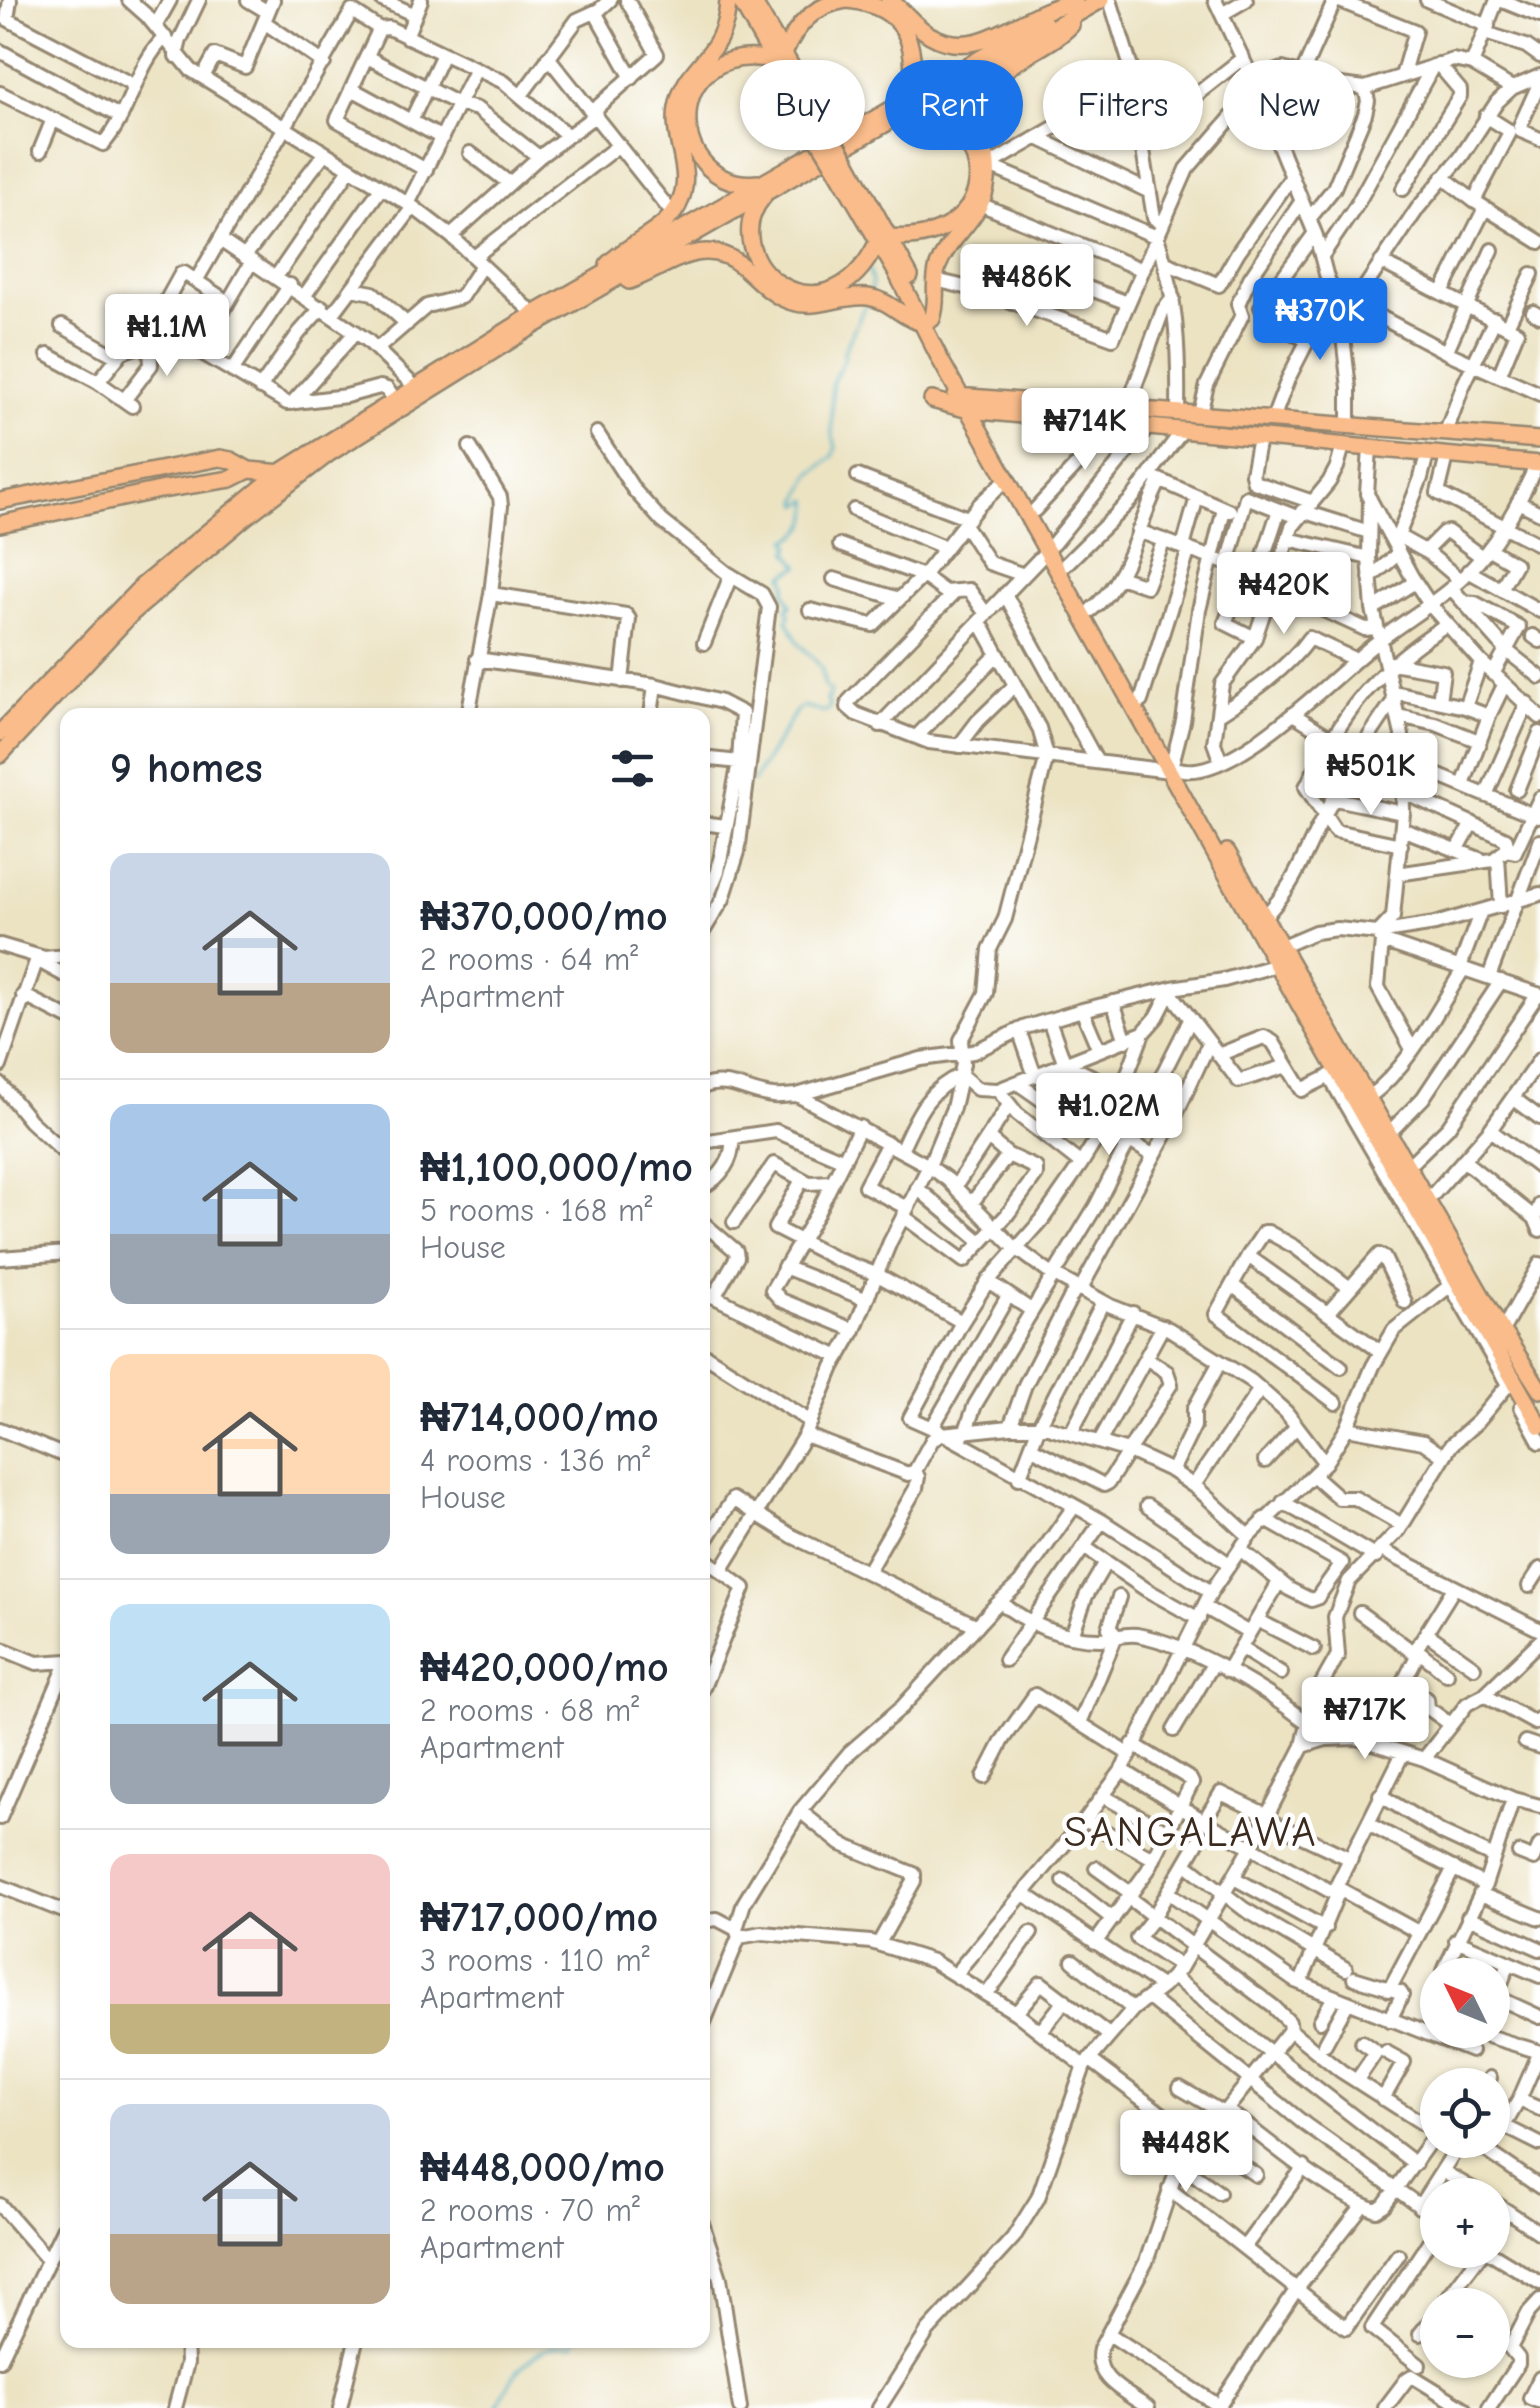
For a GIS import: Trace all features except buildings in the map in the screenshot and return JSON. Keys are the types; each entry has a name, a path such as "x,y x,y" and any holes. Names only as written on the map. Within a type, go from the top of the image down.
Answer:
{"main road":[{"path":"597,283 622,250 673,214 684,192 686,175 676,125 680,94 724,33 728,0"},
{"path":"740,0 778,56 884,239 1008,478 1369,1098 1384,1138 1454,1283 1540,1426"},
{"path":"752,0 778,56"},
{"path":"778,56 810,14 833,2 847,0 876,6 898,22 908,36 914,60"},
{"path":"889,0 931,36 958,44 992,38 1047,4 1078,5 1102,0"},
{"path":"985,60 1078,5"},
{"path":"927,321 936,308 936,270 950,244 982,205 990,166 978,125 983,97 1001,74 1064,33 1078,5"},
{"path":"764,188 734,183 707,166 691,141 687,113 696,88 714,66 739,57 778,56"},
{"path":"0,734 144,584 414,386 433,381 885,119"},
{"path":"884,239 916,239 946,230 962,215 975,192 976,163 970,150"},
{"path":"764,188 752,216 752,250 767,274 791,290 816,294 843,287 862,271 884,239"},
{"path":"0,754 132,612 287,476 534,314 597,283 636,279 682,254 701,251 731,258 767,290 794,303 872,298 927,321"},
{"path":"970,403 1127,408 1540,440"},
{"path":"970,403 1148,428 1538,464"},
{"path":"970,403 1035,510 1050,548 1065,565 1141,700 1334,1074 1409,1165 1502,1331 1538,1384"},
{"path":"0,501 220,458 249,470 287,476"},
{"path":"0,524 231,479 249,470"}],"street":[{"path":"10,0 7,19 135,86"},
{"path":"156,25 170,0"},
{"path":"176,56 199,0"},
{"path":"248,0 268,11 324,62"},
{"path":"382,0 415,15"},
{"path":"406,37 421,0"},
{"path":"522,94 577,20 610,0"},
{"path":"451,236 594,113 657,52 627,0"},
{"path":"1110,0 1129,60"},
{"path":"1203,92 1243,58 1215,0"},
{"path":"1222,14 1246,0"},
{"path":"1308,60 1336,0 1415,31 1402,76"},
{"path":"1472,64 1498,0 1540,16"},
{"path":"132,1 156,25 176,56 285,130 410,206 451,236 534,314"},
{"path":"1434,1 1540,56"},
{"path":"203,77 215,55 245,67 268,11"},
{"path":"196,281 351,12 378,29 388,28 522,94 567,135"},
{"path":"595,12 632,78"},
{"path":"378,29 338,122 426,170"},
{"path":"0,92 103,144 121,117 152,50 164,38"},
{"path":"0,51 121,117"},
{"path":"411,120 442,54"},
{"path":"367,56 488,116 538,158"},
{"path":"548,57 673,214"},
{"path":"1355,87 1365,88 1453,60 1472,64 1512,88"},
{"path":"1403,189 1460,93 1435,65"},
{"path":"1322,256 1356,206 1435,65"},
{"path":"260,388 299,333 352,289 410,206 476,69"},
{"path":"1340,312 1354,303 1442,177 1461,157 1486,116 1512,88 1540,79"},
{"path":"1540,79 1520,126 1521,131 1540,139"},
{"path":"1307,342 1261,308 1334,188 1364,114 1368,101 1365,88"},
{"path":"352,89 442,138"},
{"path":"1442,293 1509,134 1486,116"},
{"path":"40,151 53,119"},
{"path":"936,280 982,291 1112,338 1187,169 1223,123"},
{"path":"1043,135 990,166 1160,231"},
{"path":"1038,138 1150,192"},
{"path":"376,349 428,306 462,297 478,260 619,145"},
{"path":"1143,150 1154,220 1160,231 1173,298 1179,352 1178,412"},
{"path":"1279,150 1312,226 1340,312 1349,425"},
{"path":"470,153 509,183"},
{"path":"199,352 249,258 324,154"},
{"path":"276,277 350,169"},
{"path":"1442,177 1540,242"},
{"path":"1166,263 1219,285 1290,179"},
{"path":"304,295 381,188"},
{"path":"1200,413 1210,378 1242,315 1238,304 1250,278 1301,202"},
{"path":"982,205 1143,270"},
{"path":"220,240 356,332 414,386"},
{"path":"1446,352 1492,250"},
{"path":"982,291 1010,260 1128,303"},
{"path":"1381,262 1518,332 1500,376"},
{"path":"48,355 128,403 150,365 147,342 180,274 228,302"},
{"path":"1446,432 1474,364 1532,274"},
{"path":"1278,284 1321,314"},
{"path":"232,371 290,286"},
{"path":"352,289 373,292 407,324"},
{"path":"1272,419 1333,291"},
{"path":"1127,408 1163,310 1173,298"},
{"path":"1354,303 1446,352 1540,394"},
{"path":"154,324 279,400 292,403 380,387 394,400"},
{"path":"62,326 117,358"},
{"path":"292,403 356,332"},
{"path":"98,382 117,358 147,342"},
{"path":"1035,510 1114,424"},
{"path":"880,726 1050,548 1148,428"},
{"path":"1091,610 1119,577 1155,478 1182,431"},
{"path":"597,433 645,504 694,549 766,599 768,622 738,852 723,898 710,920"},
{"path":"1259,438 1254,482 1303,510 1369,532"},
{"path":"469,708 491,594 500,497 470,446"},
{"path":"1221,762 1214,742 1222,684 1255,638 1288,539 1303,510 1329,482 1343,446"},
{"path":"1370,448 1367,494 1414,582 1493,674 1540,717"},
{"path":"1370,578 1397,544 1426,454"},
{"path":"1447,456 1438,494 1540,545"},
{"path":"954,593 849,700 848,707 856,714 916,738 959,746 1201,771 1260,740 1356,660 1378,634 1432,606 1485,553 1538,464"},
{"path":"858,476 966,521 989,563 1024,574"},
{"path":"810,610 870,626 923,576 988,495 1008,478"},
{"path":"1155,478 1241,516"},
{"path":"1065,565 1155,478"},
{"path":"1138,532 1229,563 1249,496 1279,510 1303,510"},
{"path":"1141,700 1197,498"},
{"path":"1370,499 1368,558 1373,609 1395,696 1404,813 1393,918 1380,937 1378,986 1412,1049"},
{"path":"1518,502 1540,513"},
{"path":"1174,767 1198,610 1224,509"},
{"path":"854,510 946,548"},
{"path":"1258,573 1279,510"},
{"path":"1426,551 1448,532 1485,553 1515,564 1502,590"},
{"path":"1288,539 1368,558"},
{"path":"1119,577 1146,586 1164,540"},
{"path":"1397,544 1426,551 1460,580 1502,590 1540,612"},
{"path":"722,1569 808,1429 953,1108 961,1075 962,1037 986,993 990,948 1009,904 1047,756 1039,728 997,655 969,590 944,592 923,576 840,545"},
{"path":"1255,638 1225,623 1246,572 1276,582"},
{"path":"704,643 731,575"},
{"path":"834,579 899,599"},
{"path":"1460,580 1464,602 1507,651 1540,677"},
{"path":"1373,609 1414,582"},
{"path":"491,594 626,615 629,619 622,681"},
{"path":"1005,594 1097,762"},
{"path":"1291,594 1378,634"},
{"path":"1464,602 1475,603 1518,627 1493,674"},
{"path":"1415,616 1426,638"},
{"path":"1401,844 1342,834 1329,825 1306,787 1358,697 1390,666 1447,624"},
{"path":"1219,714 1298,654 1309,638 1356,660"},
{"path":"916,738 997,655"},
{"path":"477,659 655,685 721,702 742,713 739,762 710,878"},
{"path":"1464,707 1482,662"},
{"path":"1390,666 1443,672 1439,701"},
{"path":"652,708 655,685"},
{"path":"1463,786 1504,685"},
{"path":"959,746 978,720 1014,686"},
{"path":"1395,696 1439,701 1489,716"},
{"path":"1264,917 1288,892 1324,816 1395,696"},
{"path":"1486,795 1527,703"},
{"path":"1293,714 1331,738"},
{"path":"1398,716 1436,724 1480,741"},
{"path":"1516,790 1540,733"},
{"path":"710,759 739,762"},
{"path":"1403,761 1536,816"},
{"path":"1351,770 1403,787 1506,838 1497,856 1501,906"},
{"path":"1397,874 1515,852 1536,816 1540,798"},
{"path":"1334,799 1404,813"},
{"path":"1458,849 1472,823"},
{"path":"710,825 725,826"},
{"path":"1402,829 1458,849 1497,856"},
{"path":"1384,1138 1423,1098 1495,979 1517,900 1540,842"},
{"path":"1380,937 1540,894"},
{"path":"1369,1098 1412,1049 1462,967 1481,911"},
{"path":"1282,946 1316,932 1338,929 1380,937 1539,994 1448,1127 1409,1165"},
{"path":"0,946 38,958 60,973"},
{"path":"38,958 60,957"},
{"path":"0,1066 38,958"},
{"path":"710,1086 726,1084 776,1097 798,1094 921,1059 973,1052 1019,1030 1082,1010 1277,965"},
{"path":"1171,990 1190,1020 1241,1082 1287,1066"},
{"path":"1171,990 1143,1034 1121,1090 1081,1164 1018,1250 988,1281 910,1415 911,1420 1102,1521 1211,1592"},
{"path":"23,996 60,1014"},
{"path":"1112,1002 1126,1040"},
{"path":"1082,1010 1099,1050"},
{"path":"1049,1020 1065,1064 1121,1090"},
{"path":"965,1432 975,1405 1096,1206 1190,1020"},
{"path":"1019,1030 1035,1076"},
{"path":"961,1075 978,1089 998,1090 1143,1034"},
{"path":"957,1975 1122,1770 1211,1592 1249,1536 1325,1462 1347,1428 1394,1330 1454,1283 1334,1074 1304,1091 1273,1042 1264,1037 1214,1049 1025,1385 1010,1426"},
{"path":"1429,1199 1490,1130 1538,1067"},
{"path":"901,1150 924,1102 942,1084 961,1075"},
{"path":"0,1084 30,1122 60,1149"},
{"path":"1019,1084 1096,1138"},
{"path":"998,1090 1009,1105 1081,1164"},
{"path":"798,1094 929,1166 992,1228 1052,1274 1103,1302 1163,1326 1260,1389 1286,1412 1325,1462"},
{"path":"1513,1098 1540,1118"},
{"path":"955,1188 1009,1105"},
{"path":"1104,1125 1154,1156"},
{"path":"854,1330 774,1295 772,1285 860,1127"},
{"path":"1490,1130 1540,1168"},
{"path":"710,1141 784,1132 844,1160"},
{"path":"710,1183 731,1156 732,1138"},
{"path":"888,1143 865,1186 905,1212 964,1260 1007,1215 1036,1175 1036,1168 1008,1155 988,1138"},
{"path":"971,1204 1008,1155"},
{"path":"1463,1160 1538,1218"},
{"path":"734,1222 772,1166 809,1183 832,1182"},
{"path":"802,1180 774,1224 799,1242 876,1274 962,1322"},
{"path":"917,1188 980,1242"},
{"path":"710,1229 737,1257 710,1291"},
{"path":"1336,1403 1216,1314 1264,1232 1294,1247 1350,1288"},
{"path":"0,1258 60,1253"},
{"path":"1328,1313 1382,1255 1405,1302"},
{"path":"1248,1256 1382,1352"},
{"path":"1502,1331 1540,1264"},
{"path":"784,1267 865,1299"},
{"path":"988,1281 1031,1310"},
{"path":"1232,1286 1341,1367"},
{"path":"710,1295 839,1357"},
{"path":"710,1360 808,1429 908,1474 915,1472 1008,1296"},
{"path":"1019,1478 1039,1426 1103,1302"},
{"path":"1071,1433 1132,1313"},
{"path":"1100,1441 1163,1326"},
{"path":"1032,1448 1104,1485 1130,1452 1170,1384 1167,1372 1146,1358"},
{"path":"1172,1470 1194,1426 1194,1409 1220,1362"},
{"path":"879,2408 928,2331 1012,2238 1038,2198 1086,2063 1132,2009 1177,1972 1234,1878 1304,1746 1316,1694 1338,1655 1335,1617 1350,1581 1402,1525 1443,1456 1511,1382 1540,1442"},
{"path":"1194,1485 1260,1389"},
{"path":"937,1431 1039,1426 1100,1441 1172,1470 1249,1536"},
{"path":"1266,1461 1296,1428"},
{"path":"1347,1428 1423,1442 1443,1456"},
{"path":"0,1429 60,1454"},
{"path":"868,1571 916,1488 915,1472"},
{"path":"1314,1475 1339,1498 1354,1498 1402,1525"},
{"path":"710,1534 733,1498 792,1536 976,1626"},
{"path":"1283,1502 1378,1554 1540,1630"},
{"path":"1146,1506 1229,1564"},
{"path":"710,2005 750,1894 800,1812 850,1752 902,1706 1020,1583 1073,1508"},
{"path":"1240,1549 1279,1582 1311,1600 1317,1598 1342,1563 1264,1520"},
{"path":"1004,1660 1102,1521"},
{"path":"1084,1547 1202,1613 1314,1649"},
{"path":"710,1562 744,1588 710,1671"},
{"path":"1072,1635 1086,1596 1106,1562"},
{"path":"1529,1586 1540,1568"},
{"path":"1336,1573 1350,1581"},
{"path":"1227,1671 1279,1582"},
{"path":"1450,1724 1428,1708 1426,1699 1403,1683 1426,1632 1454,1588"},
{"path":"1080,1722 1114,1637 1109,1628 1119,1597"},
{"path":"1000,1602 1029,1624 1072,1635 1140,1636 1184,1651 1274,1698 1308,1724"},
{"path":"1360,1614 1448,1674"},
{"path":"1426,1632 1474,1668"},
{"path":"0,1648 37,1663 60,1662"},
{"path":"1241,1648 1282,1673"},
{"path":"1424,1759 1467,1704 1537,1649"},
{"path":"1174,1730 1213,1664"},
{"path":"0,1818 60,1679"},
{"path":"1484,1694 1535,1723 1540,1718"},
{"path":"984,1777 1033,1695 1192,1780 1154,1859 1095,1943"},
{"path":"1304,1746 1326,1739 1357,1738 1424,1759 1514,1799 1540,1806"},
{"path":"1525,1742 1540,1746"},
{"path":"1403,1753 1336,1887 1418,1932"},
{"path":"1122,1770 1181,1808 1337,1895 1301,1982"},
{"path":"1204,1821 1221,1793 1351,1859"},
{"path":"1380,1795 1494,1857"},
{"path":"1103,1796 1168,1832"},
{"path":"1449,1958 1482,1890 1514,1799"},
{"path":"800,1812 842,1844 914,1874 914,1881 879,1943"},
{"path":"1085,1820 1154,1859"},
{"path":"1368,1824 1454,1868 1482,1890 1540,1918"},
{"path":"1198,1841 1137,1940 1270,2054 1415,2164"},
{"path":"1520,1853 1534,1859 1540,1845"},
{"path":"1186,1863 1224,1895 1314,1952 1350,1973 1402,1995 1390,2020"},
{"path":"1096,1868 1153,1918 1274,2007 1289,2022 1290,2030 1383,2099 1420,2121"},
{"path":"1389,1990 1454,1868"},
{"path":"1234,1878 1326,1928"},
{"path":"1064,1882 1113,1919"},
{"path":"0,1886 60,1910"},
{"path":"1168,1892 1301,1982 1472,2051"},
{"path":"1023,1894 1162,1987"},
{"path":"1289,1936 1303,1916"},
{"path":"1468,1917 1540,1949"},
{"path":"710,1920 718,1918 738,1933 879,1943 932,1961 1016,2013 1170,2120 1187,2140 1202,2140 1256,2175"},
{"path":"986,1994 1031,1933"},
{"path":"1456,1940 1497,1958"},
{"path":"1073,1961 1132,2009"},
{"path":"1510,1963 1540,1976"},
{"path":"1016,2013 1041,1983 1109,2035"},
{"path":"1149,1998 1419,2208 1450,2158"},
{"path":"1040,2032 1065,2000"},
{"path":"1320,2021 1341,2000"},
{"path":"1325,2044 1341,2000"},
{"path":"1510,2005 1540,2017"},
{"path":"1202,2140 1290,2030"},
{"path":"1357,2080 1376,2052 1362,2042"},
{"path":"1510,2043 1540,2052 1519,2100 1510,2110"},
{"path":"1383,2099 1404,2062 1386,2052"},
{"path":"1180,2088 1226,2112 1363,2205 1380,2209 1420,2156"},
{"path":"1519,2100 1540,2109"},
{"path":"1510,2129 1540,2144"},
{"path":"1148,2408 1100,2370 1100,2349 1146,2262 1187,2140"},
{"path":"1497,2158 1540,2187"},
{"path":"1178,2163 1219,2193"},
{"path":"1245,2246 1304,2167"},
{"path":"1442,2170 1455,2178"},
{"path":"1169,2189 1346,2328 1398,2254"},
{"path":"1109,2334 1219,2406 1296,2290 1363,2205"},
{"path":"0,2206 48,2260"},
{"path":"1510,2214 1540,2233"},
{"path":"0,2360 60,2235"},
{"path":"710,2247 720,2278 740,2408"},
{"path":"1419,2365 1372,2328 1420,2255"},
{"path":"1510,2265 1540,2283"},
{"path":"1455,2288 1471,2268"},
{"path":"1489,2408 1518,2364 1510,2348 1540,2300"},
{"path":"175,2408 186,2374 186,2348"},
{"path":"340,2408 354,2348"},
{"path":"1385,2408 1412,2376 1464,2408"},
{"path":"1540,2378 1530,2398 1540,2402"}],"waterway":[{"path":"869,269 870,290"},
{"path":"752,783 796,711 802,707 824,712 830,707 827,700 831,691 825,688 821,667 798,642 787,620 791,605 784,575 800,566 788,552 788,540 803,529 810,513 810,500 800,505 799,501 811,474 833,457 836,447 832,433 832,383 866,303"},
{"path":"498,2408 525,2363 551,2348"}],"district":[{"name":"SANGALAWA","path":"1191,1832"}]}
